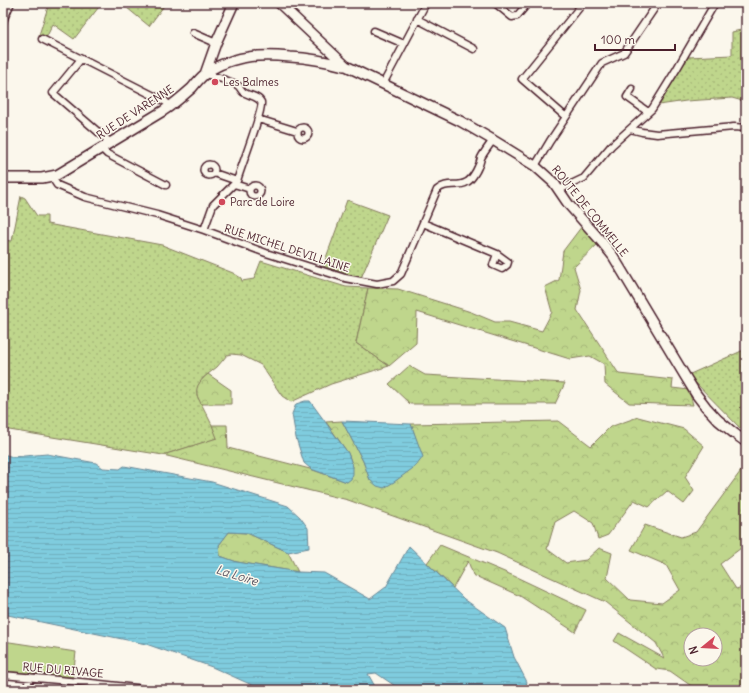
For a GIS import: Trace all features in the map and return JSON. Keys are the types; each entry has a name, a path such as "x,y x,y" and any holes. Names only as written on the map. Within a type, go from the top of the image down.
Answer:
{"street":[{"path":"383,84 426,3"},
{"path":"495,3 512,17 518,16 528,3"},
{"path":"566,117 522,79 583,3"},
{"path":"535,166 602,64 624,53 658,3"},
{"path":"558,190 584,178 611,146 652,109 715,3"},
{"path":"204,230 213,205 236,182 262,105 260,100 245,93 237,85 205,74 233,4"},
{"name":"ROUTE DE COMMELLE","path":"284,5 346,66 460,121 535,166 554,183 569,206 613,256 685,376 706,407 718,420 746,442"},
{"path":"417,19 474,49"},
{"path":"374,31 404,44"},
{"path":"192,33 216,44"},
{"path":"42,39 166,102 170,107"},
{"name":"RUE DE VARENNE","path":"3,178 36,178 60,173 170,107 192,88 205,74 232,60 259,55 270,55 322,60 346,66"},
{"path":"81,59 53,93 111,143"},
{"path":"632,89 627,97 648,112"},
{"path":"258,120 297,131"},
{"path":"630,129 658,134 734,127 746,128"},
{"name":"RUE MICHEL DEVILLAINE","path":"51,176 57,185 85,197 158,215 204,230 279,258 345,278 377,284 393,281 401,274 437,190 446,185 462,184 469,181 478,167 483,154 493,140"},
{"path":"101,148 107,154 166,185"},
{"path":"214,173 250,189"},
{"path":"423,222 497,254"},
{"name":"RUE DU RIVAGE","path":"3,675 91,682 145,690"},
{"path":"27,690 29,677"},
{"path":"90,690 91,682"}],"green space":[{"path":"50,3 102,3 74,39 53,24 46,38 39,35"},
{"path":"121,3 166,3 149,26"},
{"path":"746,27 746,102 732,98 686,101 659,105 688,57 732,55 732,32 745,29"},
{"path":"21,196 25,198 37,216 47,216 47,224 162,245 233,273 241,278 242,281 254,279 261,261 346,287 368,288 356,343 389,366 331,384 291,402 282,396 261,365 241,355 227,355 217,367 203,378 198,386 197,395 218,438 163,455 3,429 3,240 12,241"},
{"path":"347,200 388,215 361,278 323,266"},
{"path":"582,226 600,242 574,267 581,290 577,310 619,374 673,380 672,388 689,390 693,405 629,403 605,384 604,364 590,356 570,359 417,312 416,343 389,366 356,343 368,288 398,289 471,312 495,322 509,322 542,331 552,312 545,287 559,280 563,251"},
{"path":"746,349 746,431 741,429 688,375"},
{"path":"409,366 425,375 565,383 555,404 410,404 389,384"},
{"path":"208,374 231,390 231,404 201,404 197,395 197,388 201,380"},
{"path":"638,417 684,429 704,446 685,477 694,491 684,504 667,491 649,507 634,500 608,535 598,539 593,523 574,511 555,522 547,549 566,563 586,560 599,548 612,553 607,578 630,600 662,603 680,590 666,565 631,550 645,525 681,537 696,532 746,464 746,544 720,564 736,589 746,586 746,690 697,690 670,671 656,669 614,641 619,633 664,658 656,643 605,602 497,553 348,500 163,455 217,438 212,425 227,425 228,448 310,469 347,482 353,467 348,453 326,422 342,421 363,461 370,480 422,457 411,424 558,421 591,446 610,427"},
{"path":"229,532 247,533 288,552 298,572 237,562 220,556 219,545"},
{"path":"440,545 514,576 586,610 575,632 520,596 473,575 468,561 453,588 427,563"},
{"path":"3,641 76,652 73,677 3,671"}],"water":[{"path":"310,401 348,453 353,467 353,474 351,479 347,482 311,469 304,463 296,438 292,414 296,404"},
{"path":"342,421 411,424 423,457 416,466 394,482 384,488 377,486 370,480 363,461"},
{"name":"La Loire","path":"3,454 13,457 47,454 96,463 103,468 120,469 124,466 212,482 288,506 300,517 308,528 309,548 288,552 247,533 229,532 219,545 220,556 237,562 298,572 324,573 370,599 386,587 409,546 464,599 505,628 514,657 527,682 525,688 526,690 401,690 376,673 368,674 377,690 263,690 212,667 146,644 3,614"}],"railway":[{"path":"3,35 15,3"}],"place":[{"name":"Les Balmes","path":"215,82"},
{"name":"Parc de Loire","path":"222,202"}]}
